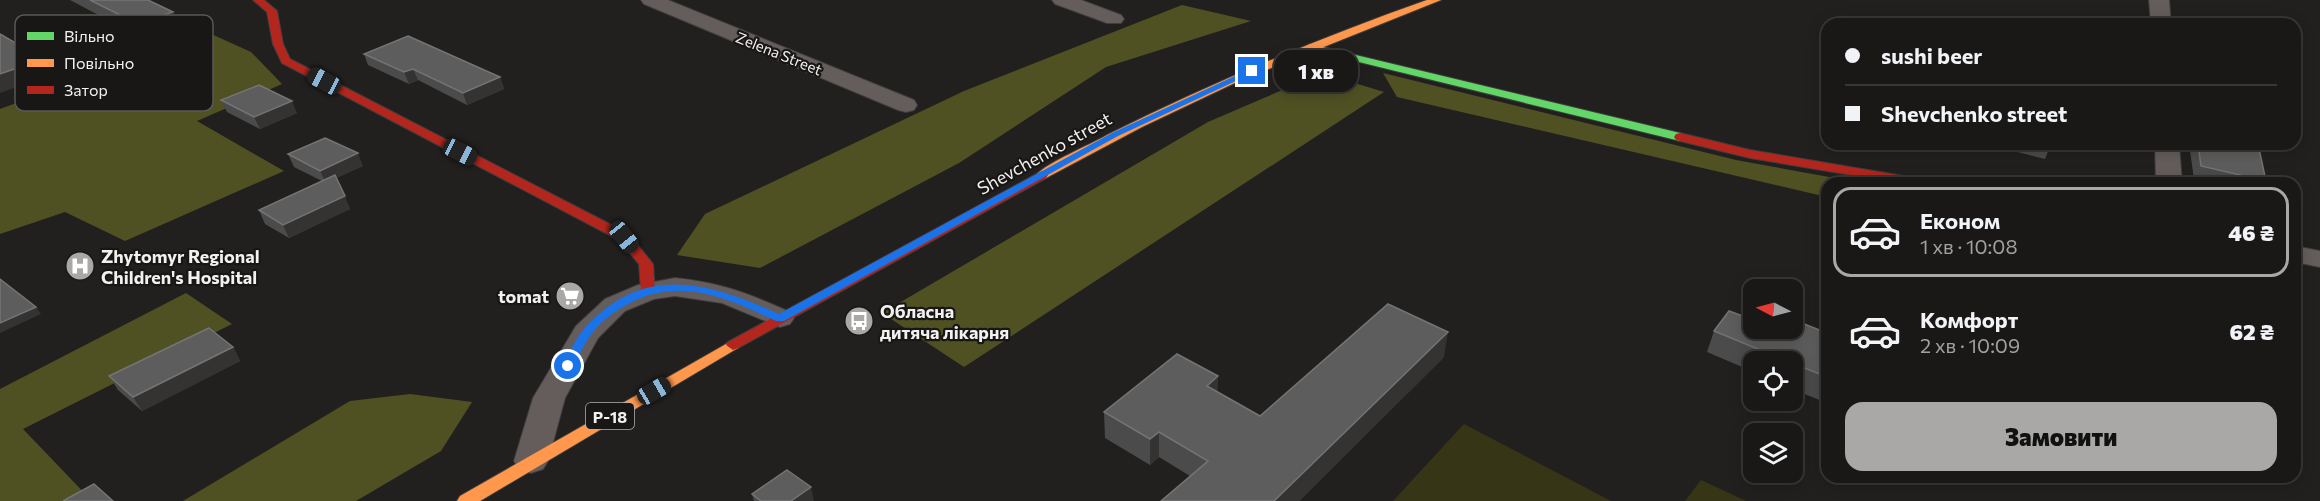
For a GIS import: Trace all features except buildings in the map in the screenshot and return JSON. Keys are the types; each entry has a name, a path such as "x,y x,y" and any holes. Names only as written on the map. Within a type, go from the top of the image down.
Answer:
{"street":[{"name":"Zelena Street","path":"651,0 906,105"},
{"path":"1062,0 1114,19"},
{"name":"Shevchenko street","path":"780,318 1115,134 1214,87 1310,47 1436,0"},
{"path":"2159,0 2160,18"},
{"path":"269,1 274,11 278,51 286,61 624,237 646,264 648,291"},
{"path":"1310,47 1750,154 1886,177"},
{"path":"2167,150 2169,177"},
{"path":"2301,255 2320,259"},
{"path":"531,461 549,398 586,333 615,305 648,291 675,287 705,290 731,297 780,318"},
{"name":"Р-18","path":"466,501 531,461 780,318"}],"shaded area":[{"path":"1182,5 1251,21 1106,67 959,163 760,268 677,255 705,214 964,91"},
{"path":"213,35 251,52 282,84 197,121 284,171 125,241 65,212 0,234 0,109 15,104 15,111 213,111"},
{"path":"1322,73 1384,92 964,367 882,313 1208,122"},
{"path":"1383,73 1736,160 1829,177 1821,177 1821,196 1397,97"},
{"path":"186,293 232,324 23,429 92,501 0,501 0,389"},
{"path":"410,394 472,402 441,451 356,501 183,501 350,401"},
{"path":"1464,424 1611,501 1393,501"},
{"path":"1701,480 1746,501 1685,501"}],"traffic: fast":[{"path":"1310,47 1680,137"}],"traffic: slow":[{"path":"1042,175 1186,101 1235,79 1335,37 1436,0"},
{"path":"466,501 733,345"}],"traffic: jam":[{"path":"258,0 272,11 278,44 286,61 624,237 646,264 648,291"},
{"path":"1680,137 1750,154 1886,177"},
{"path":"733,345 1042,175"}],"place":[{"name":"Zhytomyr Regional Children's Hospital","path":"80,266"},
{"name":"tomat","path":"570,296"},
{"name":"Обласна дитяча лікарня","path":"859,321"}],"route":[{"path":"568,366 586,333 615,305 648,291 675,287 705,290 731,297 780,318 1115,134 1252,71"}]}
